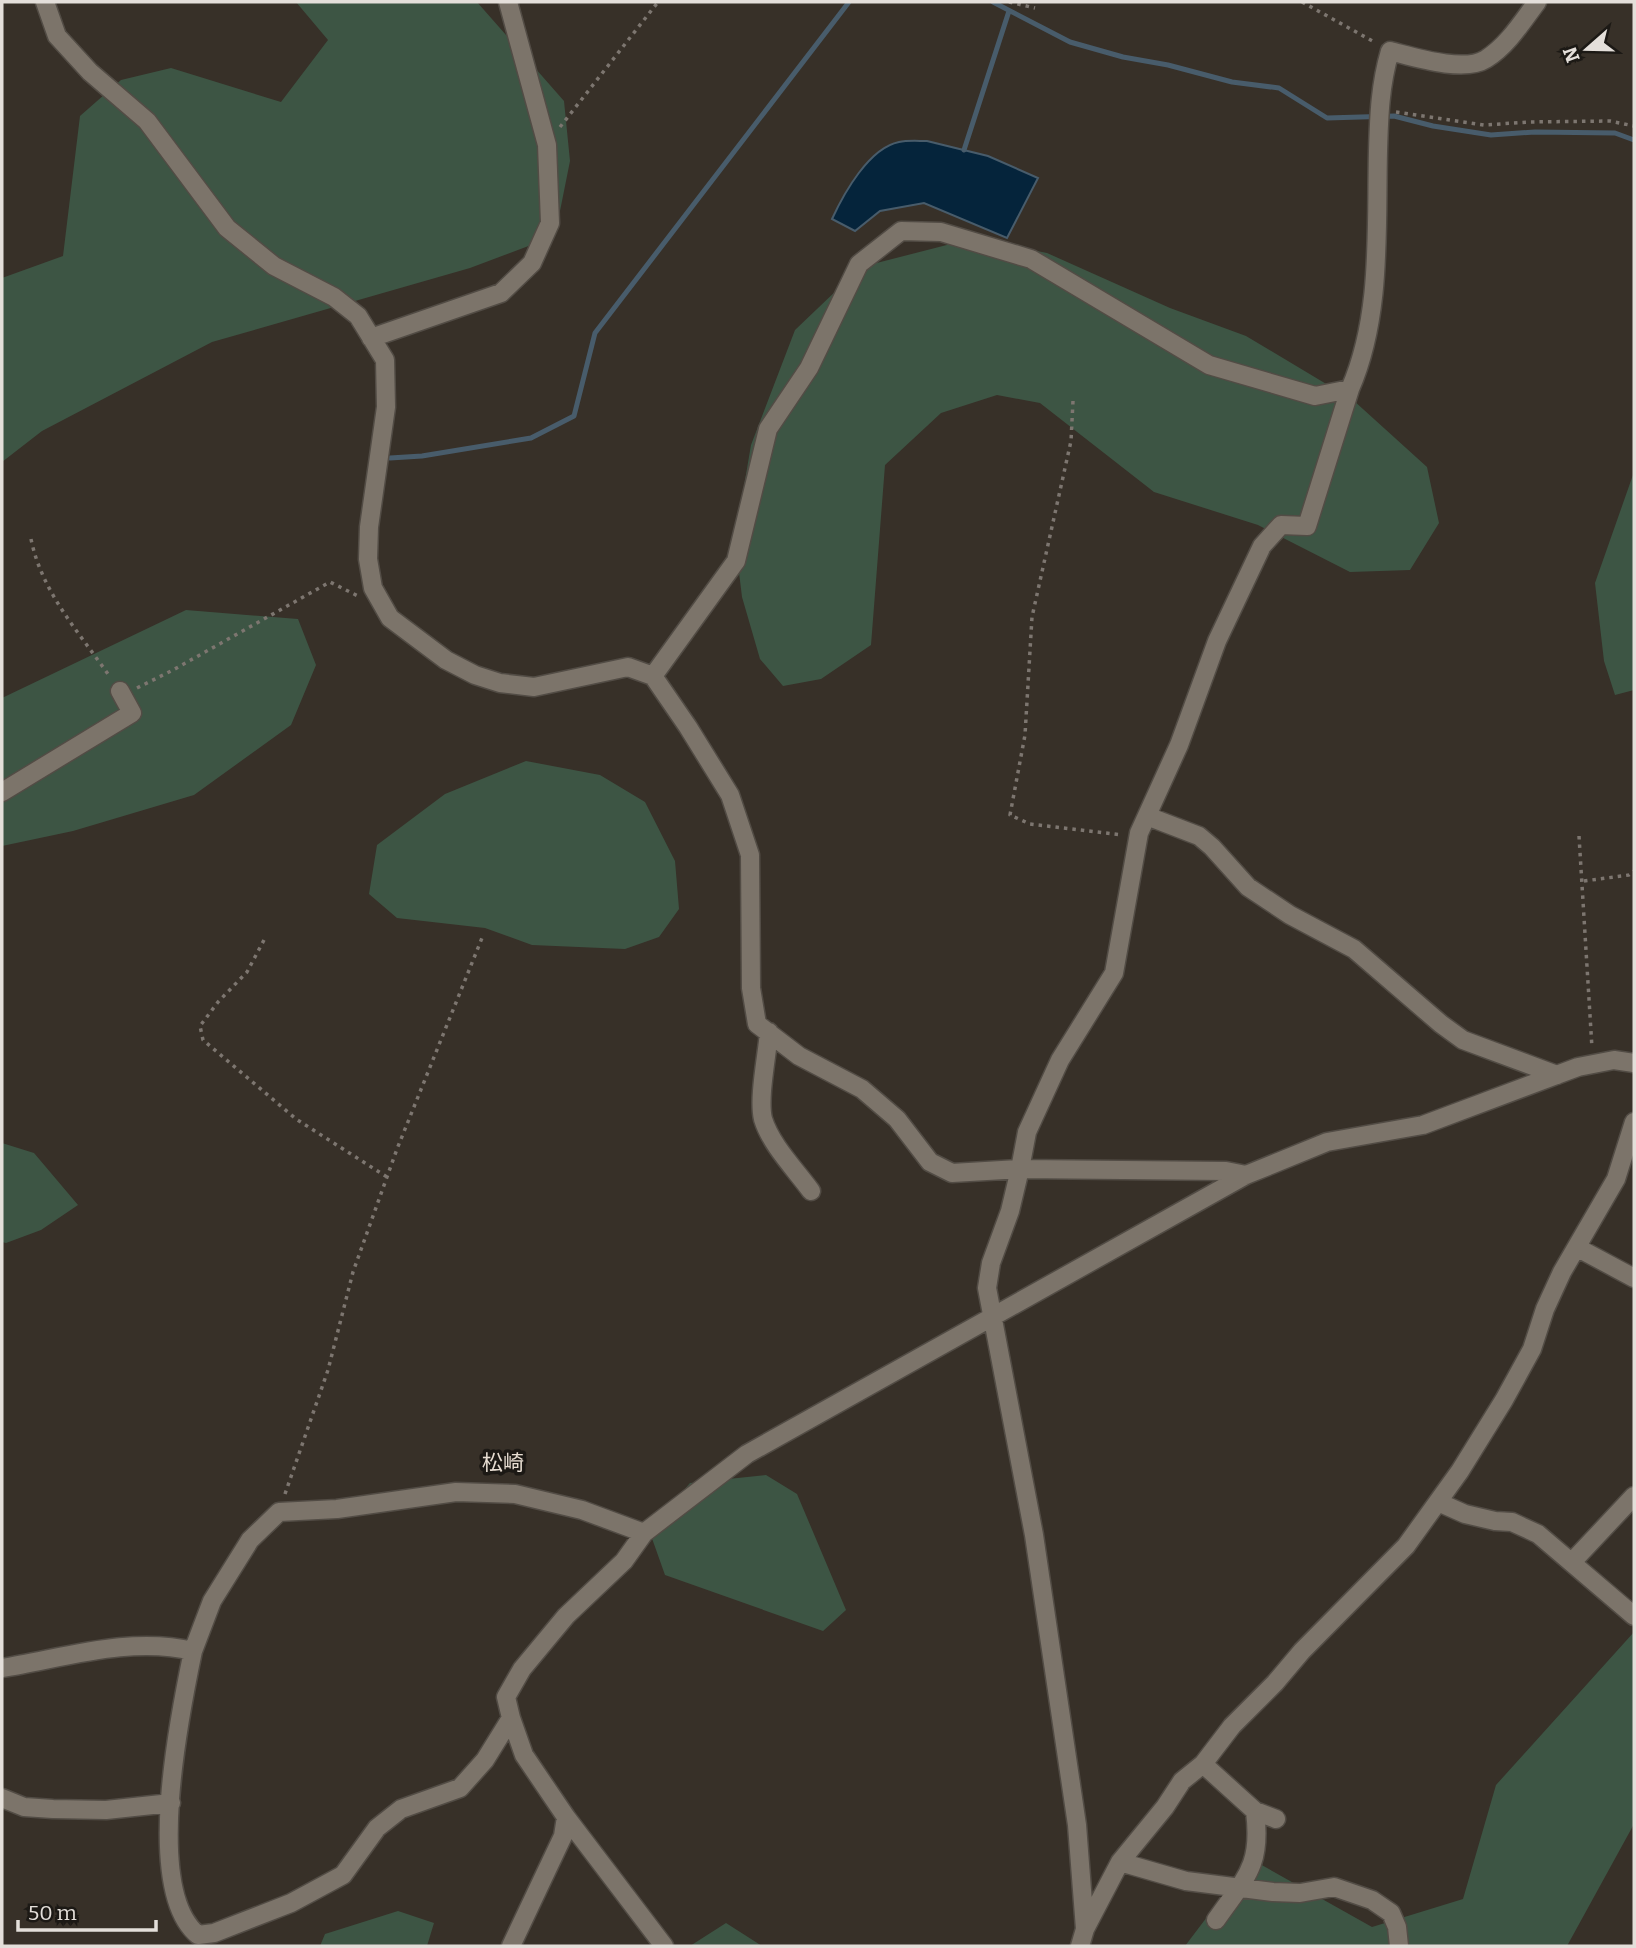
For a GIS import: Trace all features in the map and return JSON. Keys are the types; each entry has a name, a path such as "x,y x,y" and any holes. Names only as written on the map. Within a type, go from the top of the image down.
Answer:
{"street":[{"path":"45,2 57,36 90,72 147,121 227,228 274,266 334,297 358,316 385,360 386,407 369,527 368,559 373,588 390,618 446,660 475,675 500,683 534,687 628,667 653,676 730,795 750,855 751,988 757,1024 799,1056 862,1089 897,1119 930,1162 952,1173 1020,1169 1226,1171 1246,1175"},
{"path":"371,338 501,293 532,263 550,223 547,145 508,2"},
{"path":"1083,1937 1077,1825 1034,1535 991,1318 987,1288 991,1263 1010,1211 1027,1132 1060,1060 1114,973 1138,837 1179,745 1217,640 1262,546 1281,525 1307,526 1367,330 1374,282 1381,79 1390,51 1457,65 1484,61 1511,38 1537,2"},
{"path":"653,676 736,561 768,429 809,368 859,264 901,230 941,232 1031,259 1209,365 1315,396 1350,389"},
{"path":"2,792 132,713 120,691"},
{"path":"1147,816 1199,836 1248,887 1290,915 1354,949 1463,1040 1557,1075"},
{"path":"769,1032 762,1098 763,1118 771,1136 811,1191"},
{"path":"664,1946 566,1817 524,1755 506,1697 522,1669 566,1616 624,1561 644,1533 747,1454 1246,1175 1326,1142 1423,1125 1593,1064 1614,1060 1634,1063"},
{"path":"1083,1937 1120,1862 1165,1807 1182,1781 1203,1764 1232,1726 1406,1546 1460,1471 1532,1349 1545,1309 1562,1272 1616,1179 1634,1122"},
{"path":"1578,1248 1634,1278"},
{"path":"511,1718 485,1760 460,1788 401,1809 377,1828 342,1875 291,1903 214,1933 198,1935 187,1926 178,1904 169,1848 176,1742 193,1651 212,1601 250,1540 279,1513 456,1492 515,1494 582,1510 644,1533"},
{"path":"1572,1562 1634,1496"},
{"path":"1438,1502 1465,1514 1512,1522 1538,1534 1634,1616"},
{"path":"2,1668 120,1647 168,1645 193,1651"},
{"path":"1203,1764 1255,1811 1276,1819"},
{"path":"2,1798 24,1807 52,1809 106,1810 171,1803"},
{"path":"1216,1920 1251,1868 1257,1847 1255,1811"},
{"path":"511,1946 563,1836 566,1817"},
{"path":"1120,1862 1186,1881 1300,1893 1334,1887 1372,1900 1391,1913 1397,1927 1399,1946"}],"path":[{"path":"547,145 658,2"},
{"path":"1009,2 1035,8"},
{"path":"1302,2 1390,51"},
{"path":"1379,109 1484,125 1610,121 1634,126"},
{"path":"1073,401 1071,441 1032,617 1025,735 1010,815 1030,824 1138,837"},
{"path":"31,539 36,563 50,594 120,691 139,687 173,670 330,582 383,606"},
{"path":"1579,836 1584,881 1593,1064"},
{"path":"1584,881 1629,875 1634,871"},
{"path":"279,1513 328,1370 353,1272 387,1177 482,938"},
{"path":"264,940 247,972 218,1002 200,1026 203,1040 296,1119 387,1177"}],"green space":[{"path":"296,2 477,2 564,101 570,161 555,236 470,268 212,342 42,431 2,462 2,278 63,256 80,116 121,80 171,68 281,102 328,40"},
{"path":"974,238 1047,253 1170,308 1246,336 1353,400 1427,467 1439,523 1410,570 1350,572 1258,525 1154,492 1040,403 997,395 941,413 885,465 871,645 821,679 783,686 760,659 742,597 735,539 751,445 795,330 861,267"},
{"path":"1634,472 1634,690 1615,695 1604,661 1595,583"},
{"path":"186,610 298,619 316,665 291,725 194,795 73,831 2,846 2,698"},
{"path":"526,761 600,775 645,802 675,861 679,909 659,937 625,949 532,945 485,928 397,918 369,894 377,845 445,794"},
{"path":"2,1143 34,1153 78,1205 41,1230 6,1243 2,1242"},
{"path":"766,1475 797,1494 846,1610 823,1631 665,1575 649,1530 690,1483"},
{"path":"1634,1632 1634,1824 1567,1946 1185,1946 1251,1859 1372,1927 1463,1899 1496,1785"},
{"path":"398,1911 434,1923 427,1946 320,1946 325,1934"},
{"path":"726,1923 762,1946 690,1946"}],"water":[{"path":"927,141 988,156 1038,178 1007,238 924,203 880,211 855,231 832,219 859,173 878,153 899,142"}],"waterway":[{"path":"390,458 422,456 531,438 574,416 595,333 849,2"},
{"path":"993,2 1070,42 1232,82 1279,88 1327,118 1394,116 1433,126 1491,135 1535,132 1615,133 1634,140"},
{"path":"964,150 1009,11"}],"district":[{"name":"松崎","path":"503,1463"}]}
